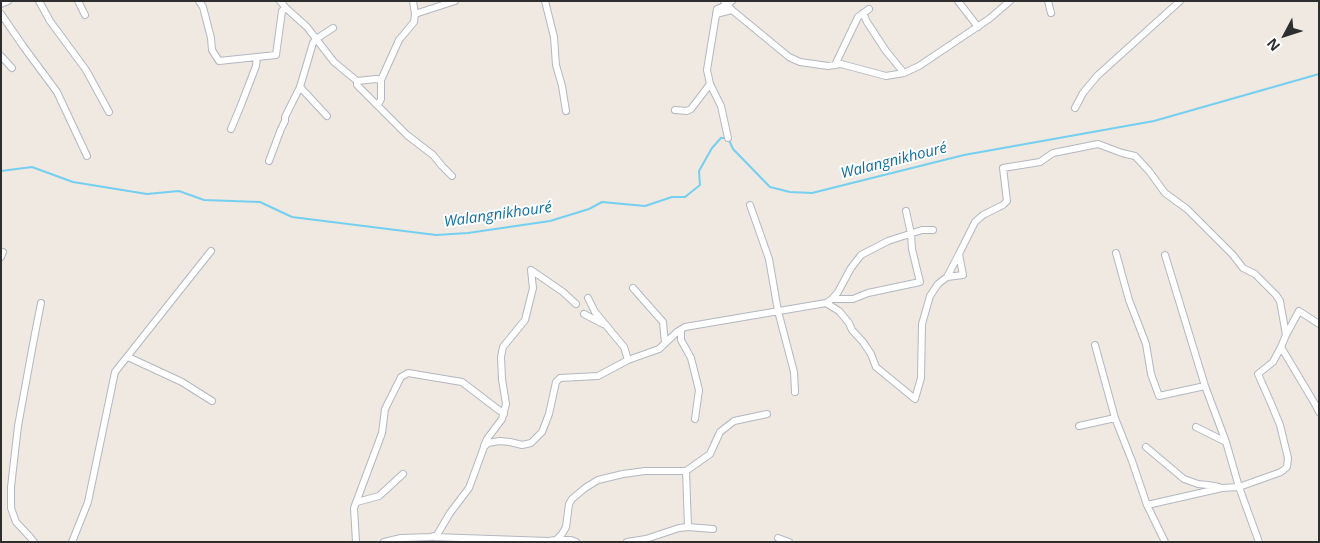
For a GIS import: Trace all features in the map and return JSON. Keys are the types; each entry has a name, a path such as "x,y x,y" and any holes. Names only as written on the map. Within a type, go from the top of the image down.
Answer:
{"street":[{"path":"1,4 8,1"},
{"path":"39,1 50,21 86,70 109,112"},
{"path":"78,1 86,15"},
{"path":"199,1 203,7 212,50 219,61 276,56 282,11 286,8"},
{"path":"280,1 307,27 334,62 357,81 357,85 407,135 433,155 452,176"},
{"path":"378,105 381,99 381,80 399,40 414,22 413,1"},
{"path":"415,14 455,1"},
{"path":"545,1 554,37 556,65 566,111"},
{"path":"958,1 978,27"},
{"path":"728,138 721,106 710,84 707,70 717,8 729,4 789,57 800,62 828,66 841,64 886,76 919,66 978,27 1010,1"},
{"path":"1048,1 1051,13"},
{"path":"1075,108 1083,93 1097,76 1180,1"},
{"path":"835,65 858,18 869,9"},
{"path":"863,13 886,51 904,72"},
{"path":"1,14 57,92 87,156"},
{"path":"269,161 285,117 300,88 313,43 333,28"},
{"path":"1,56 12,68"},
{"path":"231,130 258,57"},
{"path":"357,81 381,80"},
{"path":"675,110 687,111 691,109 710,84"},
{"path":"300,88 327,116"},
{"path":"829,301 863,342 871,354 876,367 915,399 921,378 922,324 930,296 938,284 947,277 975,222 1007,201 1003,168 1040,162 1053,153 1098,144 1136,156 1165,193 1187,209 1233,255 1243,268 1255,274 1276,295 1280,301 1286,335"},
{"path":"750,205 769,259 778,311 794,372 795,392"},
{"path":"484,447 488,443 500,441 522,445 531,443 542,432 549,414 556,382 560,378 598,376 628,360 659,348 664,342 685,327 829,301 853,299 868,293 920,282 906,210"},
{"path":"829,301 838,292 861,254 922,230 933,230"},
{"path":"72,542 88,502 115,372 211,250"},
{"path":"1116,253 1129,300 1146,344 1151,374 1159,396 1205,386"},
{"path":"947,277 963,274 959,254"},
{"path":"1165,254 1205,386 1226,442 1239,487 1259,542"},
{"path":"384,542 401,538 423,540 437,535 450,513 469,488 486,440 504,414 506,404 501,357 503,347 525,320 533,288 531,270 563,292 576,304"},
{"path":"633,288 663,322 664,342"},
{"path":"588,298 595,312 624,347 628,360"},
{"path":"34,542 16,522 11,508 18,426 41,303"},
{"path":"1147,505 1222,488 1239,487 1281,472 1287,467 1288,458 1280,425 1258,374 1273,362 1299,311 1319,324"},
{"path":"584,314 606,326"},
{"path":"681,330 681,340 691,358 699,390 694,419"},
{"path":"1095,345 1115,418 1147,505 1164,542"},
{"path":"1282,347 1319,412"},
{"path":"128,357 182,382 212,401"},
{"path":"356,542 354,508 382,433 385,409 401,376 408,372 462,382 504,414"},
{"path":"556,540 566,527 569,504 572,499 598,480 630,473 686,471 710,454 720,432 734,421 767,414"},
{"path":"1079,426 1115,418"},
{"path":"1196,427 1226,442"},
{"path":"1146,447 1184,479 1198,484 1208,484 1222,488"},
{"path":"686,471 688,527"},
{"path":"357,502 379,496 403,474"},
{"path":"627,542 646,539 679,528 713,529"},
{"path":"431,537 571,540 576,542"},
{"path":"778,538 789,542"}],"waterway":[{"name":"Walangnikhouré","path":"1,171 32,167 73,182 147,194 179,191 204,200 260,202 292,217 436,235 468,233 550,221 589,209 602,202 645,206 672,197 685,197 700,185 699,171 712,148 721,138 728,138 733,149 770,187 790,192 812,193 964,155 1154,121 1319,74"}]}
